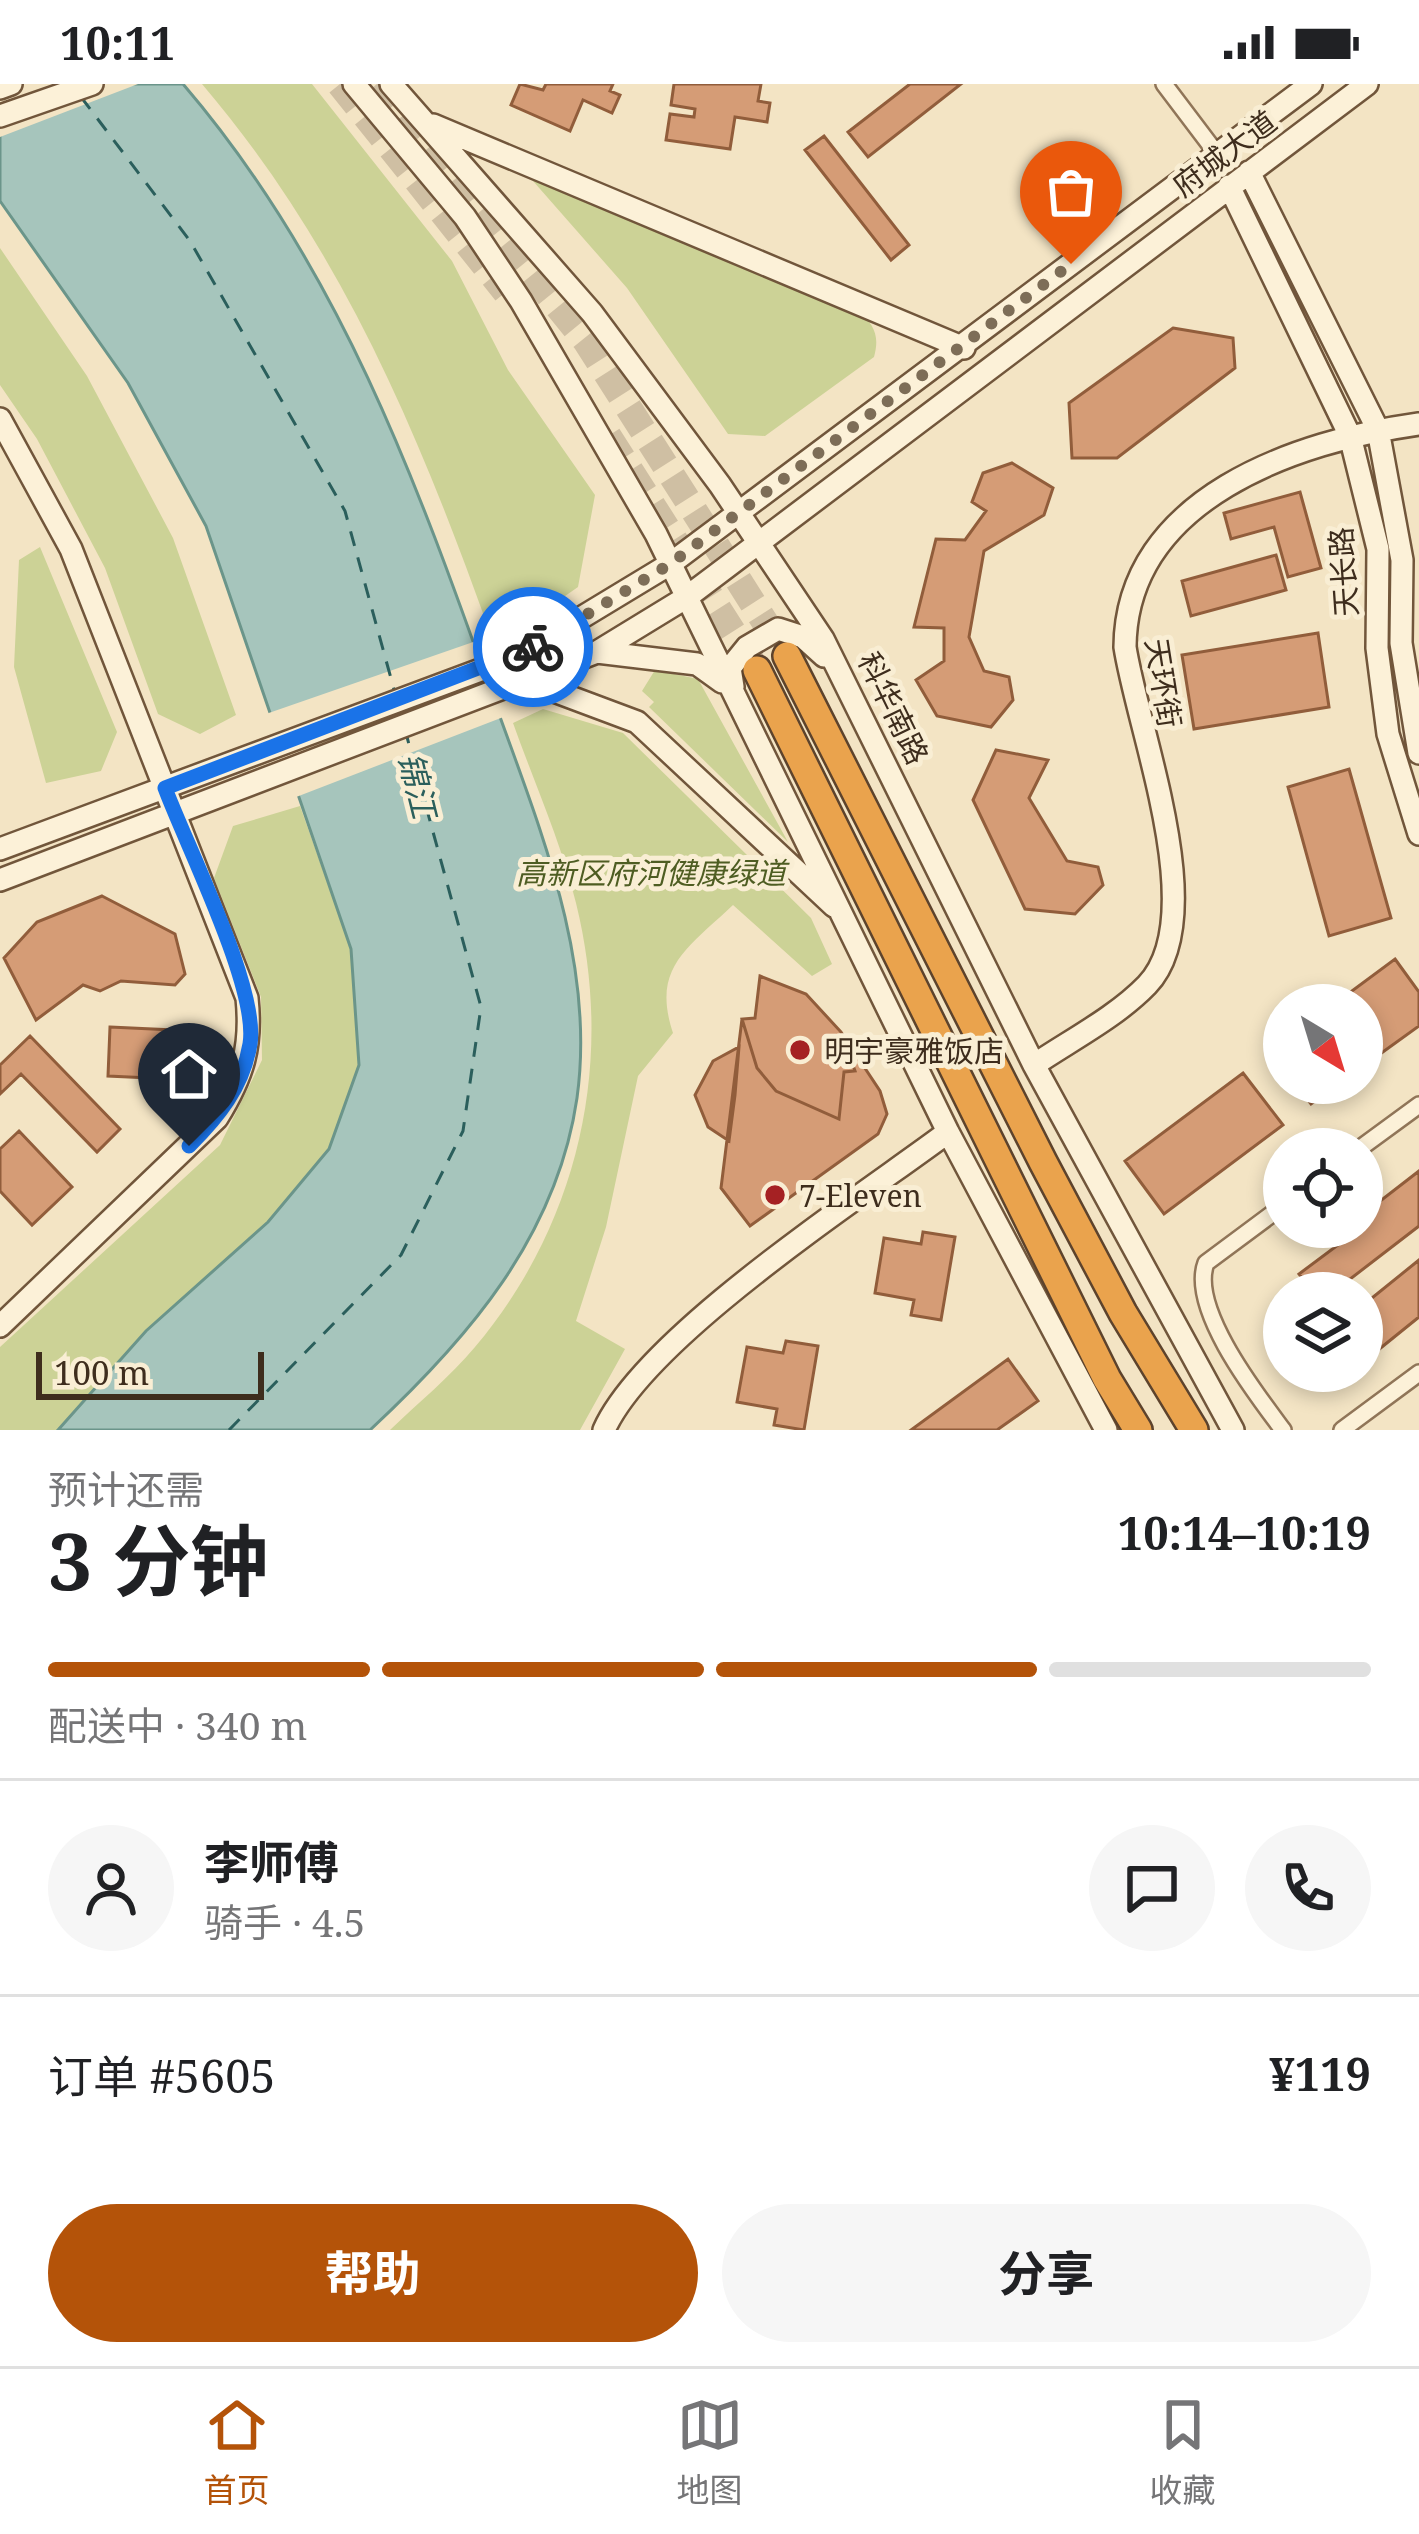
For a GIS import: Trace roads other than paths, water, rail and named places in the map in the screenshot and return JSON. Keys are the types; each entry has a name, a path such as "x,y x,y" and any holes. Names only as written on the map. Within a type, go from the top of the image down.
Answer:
{"highway":[{"path":"787,656 1043,1162 1194,1430"},
{"path":"757,670 1107,1379 1138,1430"}],"main road":[{"path":"0,88 11,84"},
{"path":"0,116 92,84"},
{"path":"354,84 465,217 521,301 670,564 948,1132 1106,1430"},
{"name":"科华南路","path":"391,84 592,313 739,513 838,669 1034,1064 1233,1430"},
{"name":"府城大道","path":"0,849 518,656 670,564 1312,84"},
{"name":"府城大道","path":"0,880 530,682 597,652 687,597 1366,84"},
{"path":"426,122 964,348"},
{"name":"天长路","path":"1249,172 1378,430 1402,560 1401,643 1419,753"},
{"name":"天长路","path":"1229,186 1350,436 1378,549 1377,648 1388,734 1419,834"},
{"path":"0,419 71,549 247,998 251,1040 241,1079 218,1118 0,1326"},
{"name":"天环街","path":"1034,1064 1150,983 1171,944 1174,888 1125,647 1125,616 1144,571 1175,527 1210,494 1254,469 1350,436 1419,424"},
{"path":"737,706 730,668 747,647 778,629 803,637 838,669"},
{"path":"597,652 697,664 725,684"},
{"path":"530,682 637,722 847,918"},
{"path":"604,1430 642,1373 686,1333 948,1132"},
{"path":"1037,1306 1107,1379"},
{"path":"1170,1318 1173,1399"}],"street":[{"path":"1164,84 1216,154"},
{"path":"1383,1132 1419,1105"},
{"path":"1263,1221 1206,1264 1201,1278 1203,1296 1231,1353 1283,1430"},
{"path":"1342,1430 1419,1372"}],"water":[{"name":"锦江","path":"0,84 183,84 238,154 329,301 403,457 529,799 560,897 579,997 581,1047 577,1098 550,1195 503,1282 441,1359 370,1430 58,1430 146,1331 268,1222 329,1149 359,1065 351,949 206,526 128,383 0,201"}],"tunnel":[{"path":"340,84 506,292"},
{"path":"377,84 586,341 784,652"},
{"path":"608,436 757,670"}],"place":[{"name":"明宇豪雅饭店","path":"800,1050"},
{"name":"7-Eleven","path":"775,1195"}],"park label":[{"name":"高新区府河健康绿道","path":"651,872"}]}
